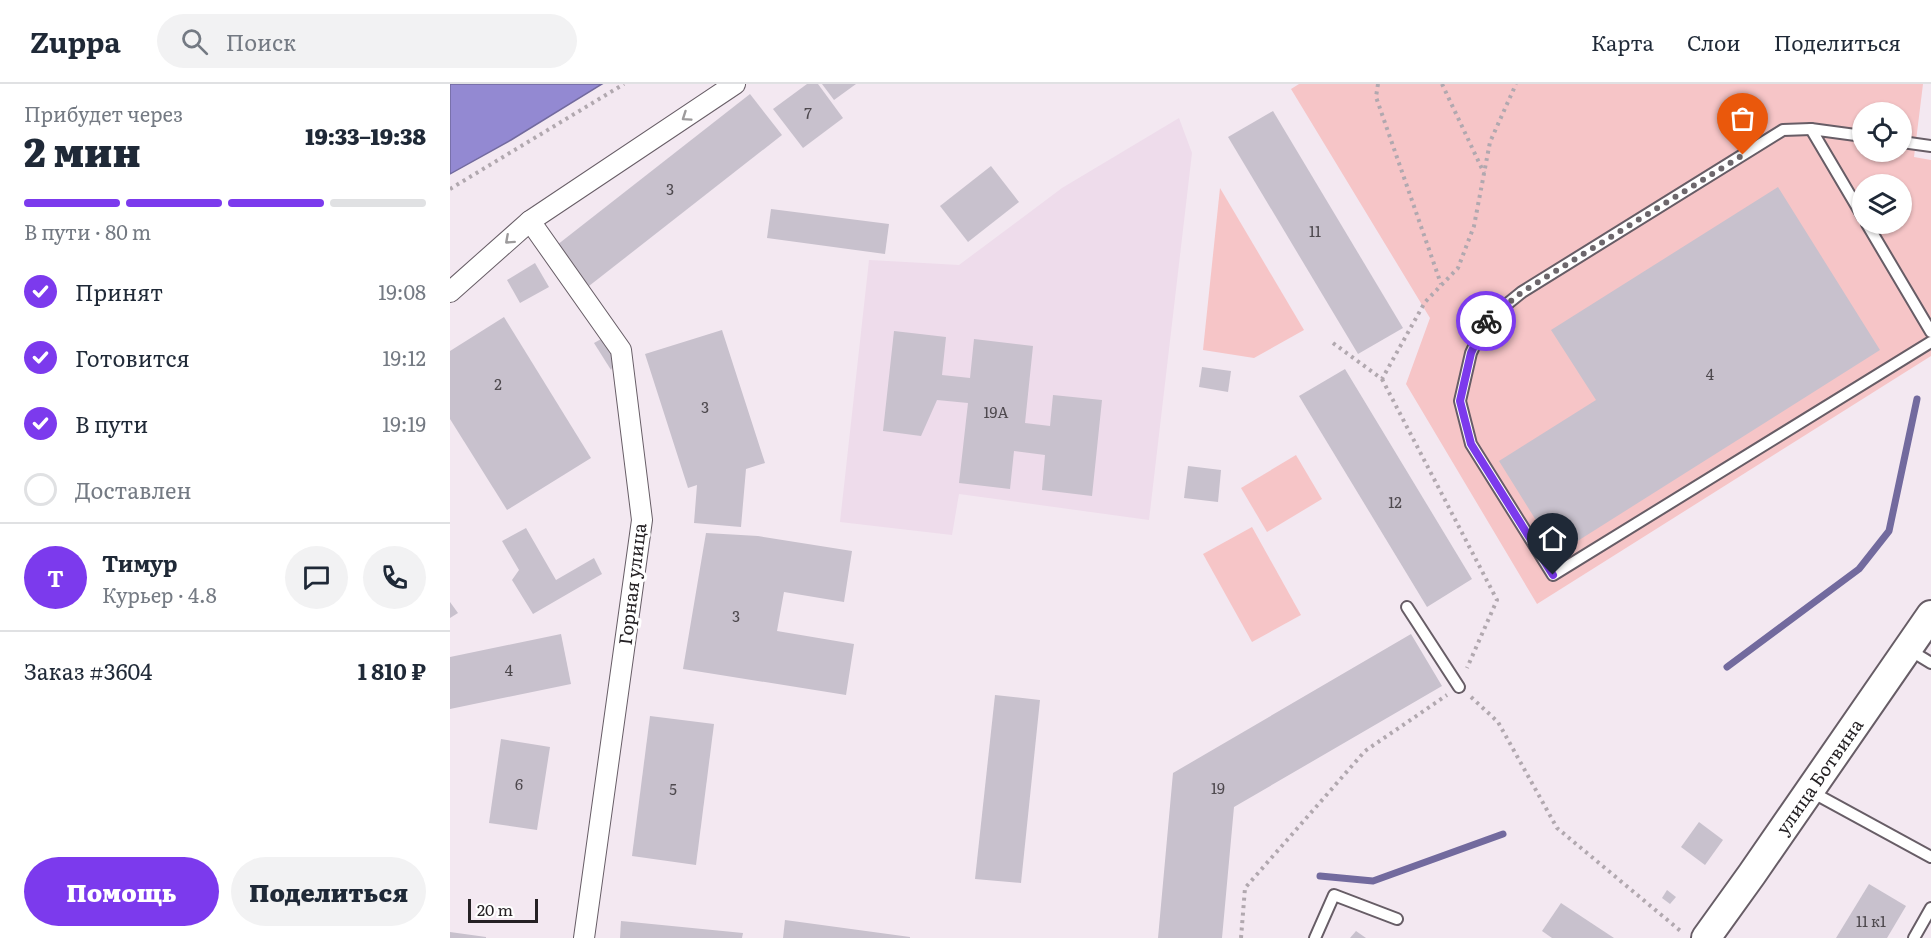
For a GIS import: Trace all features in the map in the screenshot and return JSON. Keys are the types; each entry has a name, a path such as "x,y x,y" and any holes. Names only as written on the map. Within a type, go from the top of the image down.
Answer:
{"main road":[{"name":"улица Ботвина","path":"1695,936 1810,790 1920,656 1931,615"}],"street":[{"path":"450,292 530,221 735,84"},
{"name":"Горная улица","path":"530,221 621,350 642,520 584,938"}],"lane":[{"path":"1811,129 1852,198"},
{"path":"1852,135 1811,129 1783,130 1522,292 1486,321 1471,353 1460,401 1471,444 1553,575 1931,342"},
{"path":"1912,143 1931,146"},
{"path":"1873,234 1931,332"},
{"path":"1407,607 1459,687"},
{"path":"1810,790 1931,857"},
{"path":"1315,938 1334,895 1397,919"},
{"path":"1914,938 1931,908"}],"path":[{"path":"450,189 624,84"},
{"path":"1378,84 1376,97 1441,284"},
{"path":"1442,84 1484,174"},
{"path":"1382,379 1425,302 1458,268 1474,226 1490,142 1516,84"},
{"path":"1241,938 1245,888 1365,751 1459,687 1497,600 1382,379 1333,343"},
{"path":"1459,687 1498,722 1557,828 1695,936"}],"shaded area":[{"path":"450,84 602,84 511,140 450,174"},
{"path":"1299,84 1923,84 1914,157 1931,160 1931,356 1537,604 1406,384 1430,318 1291,89"},
{"path":"1179,118 1192,153 1149,520 959,494 952,535 840,522 869,260 959,265 1062,188"},
{"path":"1220,188 1304,330 1254,358 1203,350"},
{"path":"1296,455 1322,499 1267,532 1241,488"},
{"path":"1252,527 1301,615 1252,642 1203,554"}],"building":[{"path":"807,84 818,84 843,118 803,148 773,109"},
{"path":"822,84 856,84 834,100"},
{"path":"750,94 782,135 589,286 557,245"},
{"path":"1273,111 1403,328 1358,354 1228,137"},
{"path":"991,166 1019,202 968,242 940,206"},
{"path":"1778,187 1880,350 1557,554 1499,461 1596,400 1551,330"},
{"path":"771,209 889,224 885,254 767,238"},
{"path":"535,263 549,287 520,303 507,280"},
{"path":"504,317 591,458 507,510 450,419 450,351"},
{"path":"722,330 765,463 746,469 741,527 694,523 697,485 688,488 645,354"},
{"path":"894,331 946,337 942,375 970,378 974,339 1033,346 1025,423 1050,426 1053,395 1102,400 1092,496 1042,490 1045,455 1014,451 1010,489 959,483 968,403 937,400 921,436 883,431"},
{"path":"603,338 616,359 611,370 594,343"},
{"path":"1202,367 1231,371 1228,392 1199,387"},
{"path":"1345,369 1472,579 1427,607 1299,396"},
{"path":"1188,466 1221,470 1218,502 1184,498"},
{"path":"526,528 556,580 594,558 602,574 533,614 512,580 519,570 502,541"},
{"path":"706,533 758,536 852,551 844,602 784,592 777,631 854,644 846,695 683,669"},
{"path":"450,602 458,613 450,618"},
{"path":"561,634 571,684 450,709 450,657"},
{"path":"1411,634 1442,686 1234,807 1222,938 1158,938 1173,773"},
{"path":"995,695 1040,700 1021,883 975,879"},
{"path":"650,716 714,724 696,865 632,856"},
{"path":"501,739 550,747 537,830 489,823"},
{"path":"1699,822 1723,840 1705,865 1681,847"},
{"path":"1869,884 1906,906 1887,938 1836,938"},
{"path":"1667,890 1676,897 1670,904 1662,898"},
{"path":"1561,903 1614,938 1552,938 1542,931"},
{"path":"785,920 910,937 910,938 783,938"},
{"path":"621,921 743,933 742,938 620,938"},
{"path":"1356,931 1366,938 1350,938"},
{"path":"450,932 486,937 486,938 450,938"}],"waterway":[{"path":"1727,667 1859,569 1889,531 1917,399"},
{"path":"1320,876 1373,881 1503,834"}],"way so far":[{"path":"1486,321 1522,292 1743,155"}],"route":[{"path":"1486,321 1471,353 1460,401 1471,444 1553,575"}]}
